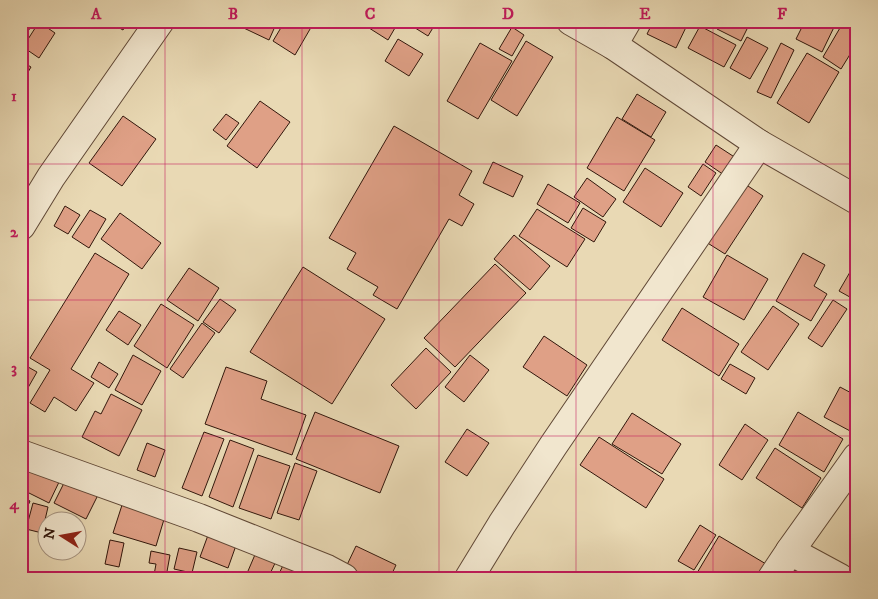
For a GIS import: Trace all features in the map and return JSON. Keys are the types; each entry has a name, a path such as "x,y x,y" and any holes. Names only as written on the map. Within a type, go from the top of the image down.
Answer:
{"street":[{"path":"21,226 51,176 160,21"},
{"path":"571,21 613,45 759,144 857,200"},
{"path":"613,45 627,21"},
{"path":"469,578 554,446 759,144"},
{"path":"21,454 199,518 327,569 344,578"},
{"path":"772,578 857,457"},
{"path":"790,551 840,578"}],"building":[{"path":"21,21 34,21 23,40 21,39"},
{"path":"107,21 128,21 123,30"},
{"path":"229,21 276,21 277,22 269,40"},
{"path":"285,21 309,21 313,24 295,55 273,41"},
{"path":"358,21 399,21 388,40"},
{"path":"404,21 437,21 428,36"},
{"path":"646,21 689,21 676,48 647,34 652,24"},
{"path":"721,21 751,21 741,41 717,29"},
{"path":"805,21 837,21 822,52 796,39"},
{"path":"844,21 857,28 857,43 841,69 823,57"},
{"path":"39,22 55,33 39,58 23,47"},
{"path":"700,26 736,45 724,67 688,48"},
{"path":"512,27 524,35 512,56 499,49"},
{"path":"747,37 768,48 750,79 730,68"},
{"path":"398,39 423,54 409,76 385,61"},
{"path":"526,41 553,57 517,116 491,100"},
{"path":"480,43 512,61 478,119 447,101"},
{"path":"781,43 794,50 771,98 757,92"},
{"path":"807,53 839,72 809,123 777,103"},
{"path":"21,61 31,67 21,84"},
{"path":"637,94 666,112 651,137 622,119"},
{"path":"260,101 290,122 257,168 227,146"},
{"path":"226,114 239,123 226,140 213,130"},
{"path":"123,116 156,139 122,186 89,163"},
{"path":"617,117 655,140 624,191 587,168"},
{"path":"394,126 472,171 459,195 474,204 462,226 449,219 397,309 373,295 378,287 347,269 356,253 329,238"},
{"path":"716,145 736,158 724,175 705,162"},
{"path":"493,162 523,176 513,197 483,183"},
{"path":"703,164 716,173 701,196 688,187"},
{"path":"645,168 683,193 661,227 623,202"},
{"path":"587,178 616,199 603,217 574,197"},
{"path":"548,184 580,203 568,223 537,204"},
{"path":"745,184 763,196 725,254 706,242"},
{"path":"65,206 80,215 68,234 54,226"},
{"path":"583,208 606,222 594,242 571,228"},
{"path":"537,209 585,239 567,267 519,236"},
{"path":"90,210 106,219 89,248 72,237"},
{"path":"120,213 161,243 142,269 101,239"},
{"path":"514,235 550,266 530,290 494,259"},
{"path":"95,253 129,274 71,369 94,383 76,411 54,397 45,412 30,403 50,370 30,358"},
{"path":"803,253 825,265 814,286 827,294 811,321 776,301"},
{"path":"727,255 768,279 744,320 703,297"},
{"path":"857,260 857,301 839,291"},
{"path":"495,264 526,293 455,367 424,338"},
{"path":"303,267 385,319 332,404 250,352"},
{"path":"189,268 219,288 198,321 167,300"},
{"path":"220,299 236,310 219,333 203,322"},
{"path":"833,300 847,309 822,347 808,338"},
{"path":"161,304 194,325 167,368 134,346"},
{"path":"773,306 799,324 768,370 741,352"},
{"path":"682,308 739,344 719,376 662,340"},
{"path":"119,311 141,325 128,345 106,330"},
{"path":"202,323 215,333 183,378 170,369"},
{"path":"544,336 587,365 567,396 523,367"},
{"path":"426,348 451,372 416,409 391,385"},
{"path":"133,355 161,371 142,405 115,390"},
{"path":"470,355 489,370 464,402 445,387"},
{"path":"99,362 118,374 109,388 91,377"},
{"path":"21,363 37,372 21,400"},
{"path":"730,364 755,378 746,394 721,379"},
{"path":"226,367 267,381 261,399 306,415 292,455 205,424"},
{"path":"840,387 857,396 857,424 852,432 824,417"},
{"path":"111,394 142,410 119,456 82,437 95,411 101,414"},
{"path":"315,412 399,446 380,493 296,459"},
{"path":"798,412 843,439 824,472 779,445"},
{"path":"632,413 681,444 662,474 612,444"},
{"path":"745,424 768,440 742,480 719,465"},
{"path":"467,429 489,443 467,476 445,462"},
{"path":"204,432 224,439 202,496 182,488"},
{"path":"599,437 664,479 646,508 580,465"},
{"path":"230,440 254,449 233,507 209,497"},
{"path":"147,443 165,450 155,477 137,470"},
{"path":"775,448 821,478 802,508 756,478"},
{"path":"258,455 290,466 271,519 239,508"},
{"path":"295,463 317,471 299,520 277,513"},
{"path":"31,465 60,480 49,503 21,489 21,485"},
{"path":"67,477 99,493 88,515 88,512 72,512 54,503"},
{"path":"21,497 30,501 21,522"},
{"path":"123,502 165,516 156,546 113,533"},
{"path":"33,503 48,507 47,512 38,512 38,532 26,529"},
{"path":"700,525 716,535 694,570 678,561"},
{"path":"211,527 239,537 228,568 200,557"},
{"path":"719,536 766,564 757,578 704,578 697,573"},
{"path":"110,540 124,543 119,567 105,564"},
{"path":"356,546 396,565 390,578 367,578 346,567"},
{"path":"179,548 197,552 192,573 174,569"},
{"path":"257,550 277,559 268,578 245,578"},
{"path":"151,551 170,555 166,577 154,575 156,564 149,563"},
{"path":"286,559 321,578 277,578"},
{"path":"407,572 419,578 404,578"}]}
